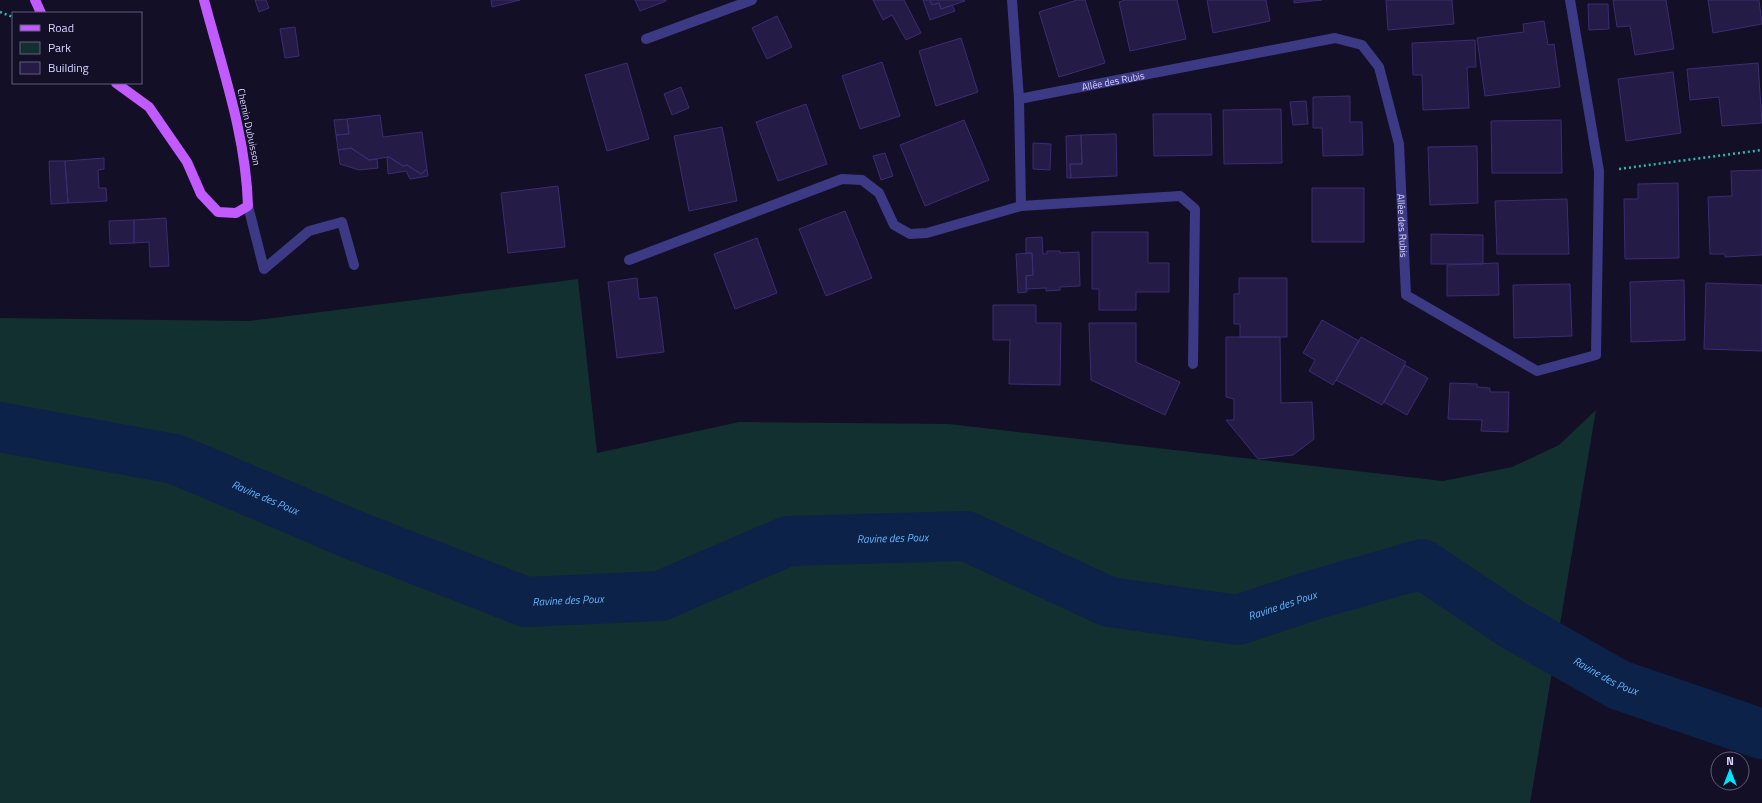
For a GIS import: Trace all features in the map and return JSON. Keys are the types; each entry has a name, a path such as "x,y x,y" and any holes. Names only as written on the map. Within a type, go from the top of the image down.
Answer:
{"main road":[{"path":"35,0 41,12"},
{"name":"Chemin Dubuisson","path":"204,0 242,141 247,177 248,206"},
{"path":"117,84 149,107 187,162 201,194 218,212 236,213 248,206"}],"street":[{"path":"646,39 752,0"},
{"path":"1012,0 1020,99 1021,206"},
{"name":"Allée des Rubis","path":"1020,99 1335,38 1362,45 1379,67 1399,144 1406,294 1537,371 1596,355 1599,171 1570,0"},
{"path":"628,260 842,179 862,180 879,192 894,224 910,234 927,233 1021,206 1180,196 1195,209 1193,364"},
{"path":"248,206 264,270 309,230 342,222 354,265"}],"path":[{"path":"0,12 12,17"},
{"path":"1599,171 1762,150"}],"green space":[{"path":"578,279 597,453 739,422 949,424 1443,481 1512,467 1559,445 1596,410 1530,803 0,803 0,318 250,321"}],"building":[{"path":"255,0 266,0 269,8 259,12"},
{"path":"491,0 520,0 492,7"},
{"path":"635,0 666,0 666,1 640,11"},
{"path":"873,0 904,0 921,33 906,40 892,15 883,20"},
{"path":"923,0 930,0 932,5 939,3 941,9 952,5 955,11 930,20"},
{"path":"930,0 965,1 941,9 939,3 932,5"},
{"path":"1077,0 1085,0 1105,63 1059,77 1039,12"},
{"path":"1125,0 1177,0 1186,39 1130,51 1119,2"},
{"path":"1207,0 1266,0 1270,21 1213,33"},
{"path":"1294,0 1322,0 1294,3"},
{"path":"1386,0 1452,0 1454,24 1388,30"},
{"path":"1613,0 1666,0 1674,49 1635,55 1630,26 1617,27"},
{"path":"1708,0 1759,0 1762,24 1713,33"},
{"path":"1588,4 1608,4 1609,29 1589,30"},
{"path":"777,16 792,47 767,59 752,28"},
{"path":"1544,21 1548,45 1554,44 1560,87 1485,96 1477,38 1524,32 1523,24"},
{"path":"295,27 299,56 285,58 280,29"},
{"path":"961,38 978,92 936,106 919,51"},
{"path":"1475,40 1476,67 1467,67 1469,108 1423,110 1422,75 1413,75 1412,43"},
{"path":"882,62 900,116 860,129 842,76"},
{"path":"627,63 649,139 607,151 585,75"},
{"path":"1758,63 1762,123 1722,126 1719,97 1690,100 1687,69"},
{"path":"1673,72 1681,133 1626,141 1618,79"},
{"path":"681,87 689,108 672,115 664,94"},
{"path":"1350,96 1350,122 1362,122 1363,155 1323,156 1322,128 1313,128 1313,97"},
{"path":"1306,101 1308,124 1293,125 1290,102"},
{"path":"806,104 827,164 778,181 756,122"},
{"path":"1281,109 1282,163 1224,164 1223,110"},
{"path":"1153,114 1211,114 1212,155 1154,156"},
{"path":"380,115 383,137 422,132 427,169 421,174 407,165 403,166 389,157 369,160 351,148 338,150 336,135 349,134 347,119"},
{"path":"347,119 349,134 336,135 334,120"},
{"path":"964,120 989,180 925,206 900,145"},
{"path":"1561,120 1562,173 1492,173 1491,121"},
{"path":"722,127 737,201 689,211 674,136"},
{"path":"1116,134 1117,176 1071,178 1070,164 1082,164 1081,135"},
{"path":"1081,135 1082,164 1070,164 1071,178 1067,178 1066,136"},
{"path":"1033,143 1051,144 1050,170 1033,169"},
{"path":"1477,146 1478,203 1430,205 1428,147"},
{"path":"351,148 369,160 377,159 378,168 359,170 340,164 338,150"},
{"path":"885,153 893,176 881,180 873,156"},
{"path":"387,157 403,166 407,165 421,174 427,169 428,176 410,179 406,171 388,174"},
{"path":"104,158 104,169 98,170 99,188 106,188 107,201 68,203 65,161"},
{"path":"49,161 65,161 68,203 51,204"},
{"path":"1762,170 1762,255 1725,257 1725,254 1710,254 1708,197 1732,196 1731,171"},
{"path":"1678,183 1679,258 1625,259 1624,199 1638,199 1638,184"},
{"path":"558,186 565,247 508,253 501,193"},
{"path":"1312,188 1364,188 1364,242 1312,242"},
{"path":"1567,199 1569,254 1497,254 1495,201"},
{"path":"845,211 872,278 826,296 799,229"},
{"path":"166,218 169,266 150,267 149,242 134,243 134,220"},
{"path":"134,220 134,243 110,244 109,221"},
{"path":"1092,232 1148,232 1148,263 1169,263 1169,292 1136,292 1136,310 1099,310 1099,289 1092,289"},
{"path":"1431,234 1483,235 1483,264 1431,264"},
{"path":"1042,237 1043,254 1047,254 1047,251 1060,251 1060,253 1079,252 1080,286 1060,287 1060,290 1046,291 1046,288 1026,289 1026,276 1033,275 1032,253 1026,253 1026,238"},
{"path":"757,238 777,293 735,309 714,254"},
{"path":"1032,253 1033,275 1026,276 1027,292 1018,293 1016,254"},
{"path":"1498,263 1499,295 1447,296 1447,265"},
{"path":"637,278 639,299 657,297 664,352 617,358 608,282"},
{"path":"1239,278 1287,278 1287,337 1240,337 1240,324 1234,324 1234,294 1239,294"},
{"path":"1684,280 1685,340 1631,342 1630,282"},
{"path":"1706,283 1762,285 1762,351 1704,349"},
{"path":"1570,284 1572,336 1514,338 1513,285"},
{"path":"993,305 1036,305 1036,323 1061,323 1060,385 1009,384 1010,340 993,340"},
{"path":"1322,320 1359,341 1333,385 1309,371 1315,360 1303,353"},
{"path":"1089,323 1136,323 1136,362 1180,382 1165,415 1091,380"},
{"path":"1226,337 1280,337 1281,403 1312,402 1314,439 1293,455 1258,459 1226,420 1234,420 1234,399 1226,397"},
{"path":"1361,337 1406,362 1382,405 1336,380"},
{"path":"1405,365 1428,378 1407,415 1384,402"},
{"path":"1450,383 1477,384 1477,387 1490,388 1490,392 1509,392 1508,432 1481,431 1482,420 1448,419"}],"waterway":[{"name":"Ravine des Poux","path":"0,427 175,459 351,534 526,602 660,596 788,541 966,536 1109,602 1238,620 1310,596 1422,564 1513,625 1619,685 1762,734"}]}
